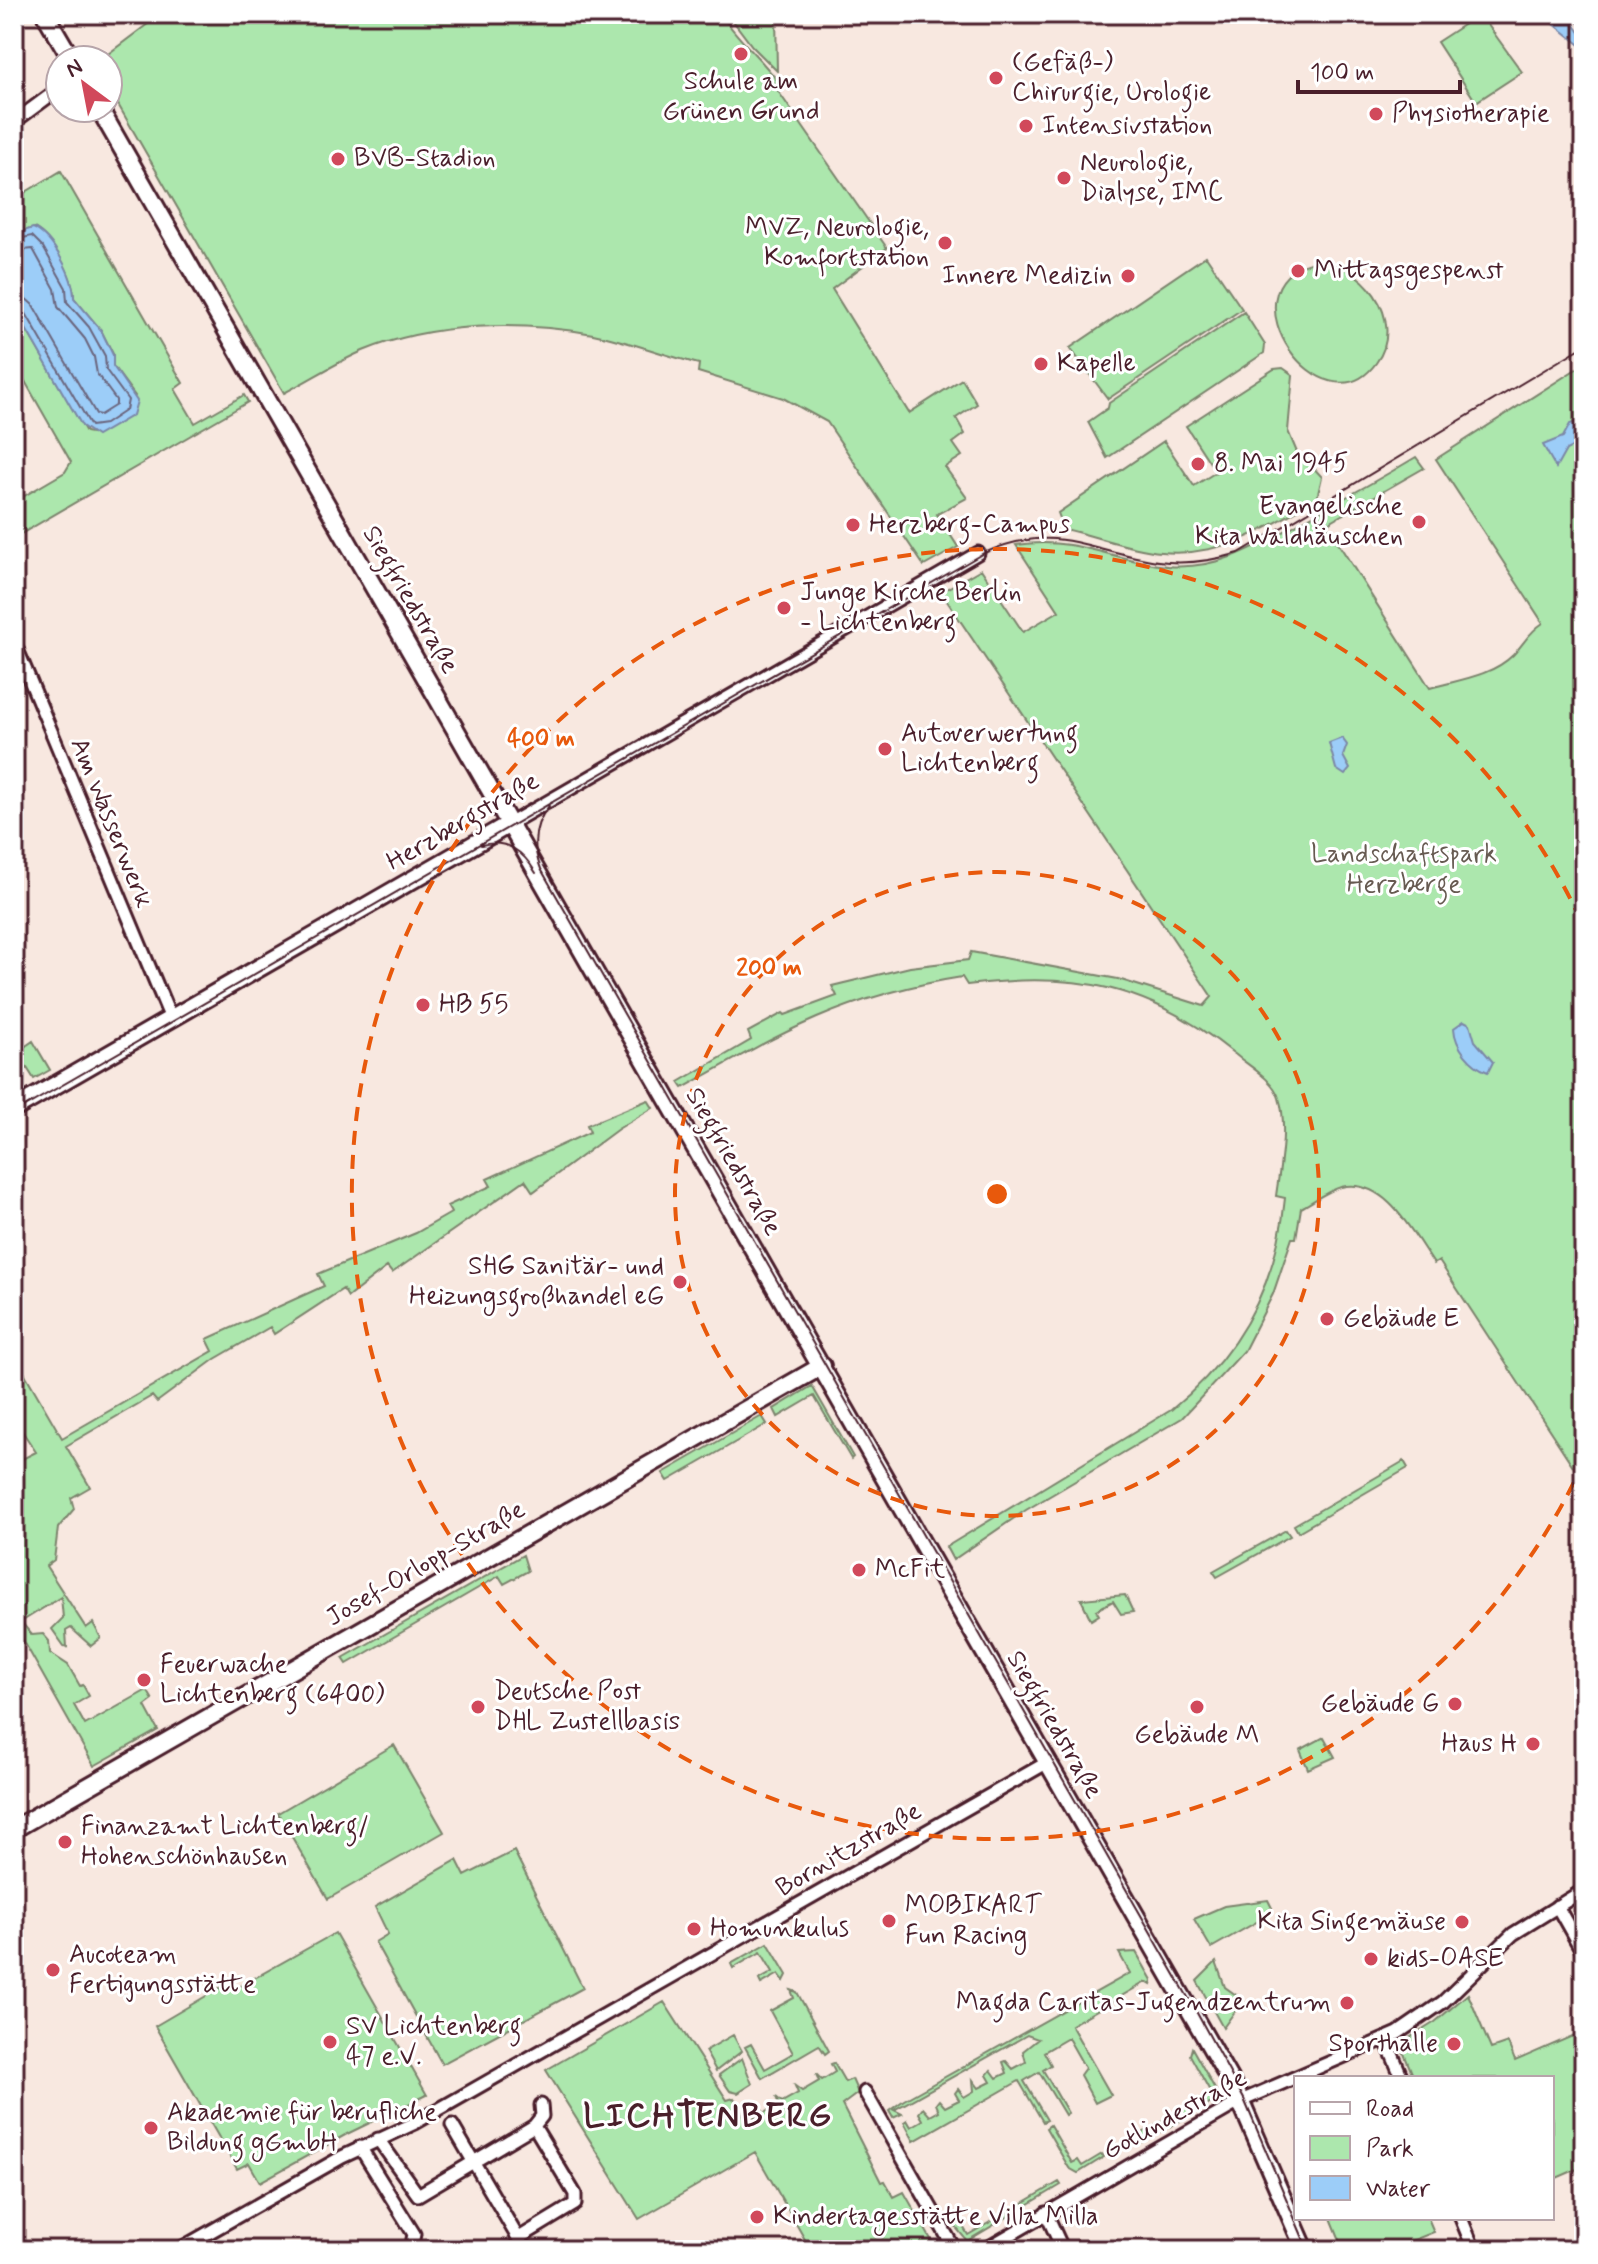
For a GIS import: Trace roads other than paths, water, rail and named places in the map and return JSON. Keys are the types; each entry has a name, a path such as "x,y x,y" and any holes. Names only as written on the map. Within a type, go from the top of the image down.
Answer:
{"street":[{"path":"45,14 63,44"},
{"path":"14,122 44,100"},
{"name":"Siegfriedstraße","path":"108,124 1241,2101 1305,2250"},
{"name":"Herzbergstraße","path":"14,1109 978,553"},
{"name":"Am Wasserwerk","path":"14,642 171,1019"},
{"name":"Josef-Orlopp-Straße","path":"14,1829 822,1366"},
{"name":"Bornitzstraße","path":"178,2250 360,2147 442,2108 1048,1762"},
{"name":"Gotlindestraße","path":"1300,2076 1386,2040 1443,2002 1513,1934 1584,1890"},
{"path":"1557,1906 1584,1954"},
{"path":"1386,2040 1401,2076"},
{"name":"Gotlindestraße","path":"984,2250 1241,2101 1294,2079"},
{"path":"865,2092 955,2250"},
{"path":"378,2139 414,2194 422,2194 534,2126 542,2116 541,2105"},
{"path":"452,2125 525,2250"},
{"path":"519,2238 575,2204 575,2194 534,2126"},
{"path":"360,2147 414,2234 411,2250"},
{"path":"1046,2213 1063,2250"},
{"path":"1462,2220 1474,2250"},
{"path":"680,2250 688,2245 691,2250"}],"water":[{"path":"1569,17 1584,38 1584,48 1554,24"},
{"path":"33,228 55,249 71,280 74,298 101,330 113,355 113,366 137,401 133,415 97,436 82,426 14,308 14,234"},
{"path":"1581,420 1584,441 1566,450 1556,468 1543,445 1563,437 1570,424"},
{"path":"1342,738 1347,745 1343,756 1350,769 1345,775 1336,769 1329,743"},
{"path":"1464,1021 1470,1024 1475,1041 1493,1062 1488,1072 1470,1060 1457,1042 1454,1028"}],"waterway":[{"path":"1573,14 1584,30"}],"tram line":[{"path":"14,1113 982,554 1030,539 1072,541 1134,557 1179,563 1239,553 1584,346"},
{"path":"549,806 537,828 536,853 541,869 1197,2013 1244,2099 1294,2217"},
{"path":"481,845 499,844 513,848 526,858 536,873"},
{"path":"1295,2220 1308,2250"}],"place":[{"name":"Schule am Grünen Grund","path":"741,54"},
{"name":"(Gefäß-) Chirurgie, Urologie","path":"996,78"},
{"name":"Physiotherapie","path":"1376,114"},
{"name":"Intensivstation","path":"1026,126"},
{"name":"BVB-Stadion","path":"338,159"},
{"name":"Neurologie, Dialyse, IMC","path":"1064,178"},
{"name":"MVZ, Neurologie, Komfortstation","path":"945,243"},
{"name":"Mittagsgespenst","path":"1298,271"},
{"name":"Innere Medizin","path":"1128,276"},
{"name":"Kapelle","path":"1041,364"},
{"name":"8. Mai 1945","path":"1198,464"},
{"name":"Evangelische Kita Waldhäuschen","path":"1419,522"},
{"name":"Herzberg-Campus","path":"853,525"},
{"name":"Junge Kirche Berlin - Lichtenberg","path":"784,608"},
{"name":"Autoverwertung Lichtenberg","path":"885,749"},
{"name":"HB 55","path":"423,1005"},
{"name":"SHG Sanitär- und Heizungsgroßhandel eG","path":"680,1282"},
{"name":"Gebäude E","path":"1327,1319"},
{"name":"McFit","path":"859,1570"},
{"name":"Feuerwache Lichtenberg (6400)","path":"144,1680"},
{"name":"Gebäude G","path":"1455,1704"},
{"name":"Deutsche Post DHL Zustellbasis","path":"478,1707"},
{"name":"Gebäude M","path":"1197,1707"},
{"name":"Haus H","path":"1533,1744"},
{"name":"Finanzamt Lichtenberg/ Hohenschönhausen","path":"65,1842"},
{"name":"MOBIKART Fun Racing","path":"889,1921"},
{"name":"Kita Singemäuse","path":"1462,1922"},
{"name":"Homunkulus","path":"694,1929"},
{"name":"kids-OASE","path":"1371,1959"},
{"name":"Aucoteam Fertigungsstätte","path":"53,1970"},
{"name":"Magda Caritas-Jugendzentrum","path":"1347,2003"},
{"name":"SV Lichtenberg 47 e.V.","path":"330,2042"},
{"name":"Sporthalle","path":"1454,2044"},
{"name":"Akademie für berufliche Bildung gGmbH","path":"151,2128"},
{"name":"Kindertagesstätte Villa Milla","path":"757,2217"}],"district":[{"name":"LICHTENBERG","path":"708,2116"}],"park label":[{"name":"Landschaftspark Herzberge","path":"1404,870"}]}
